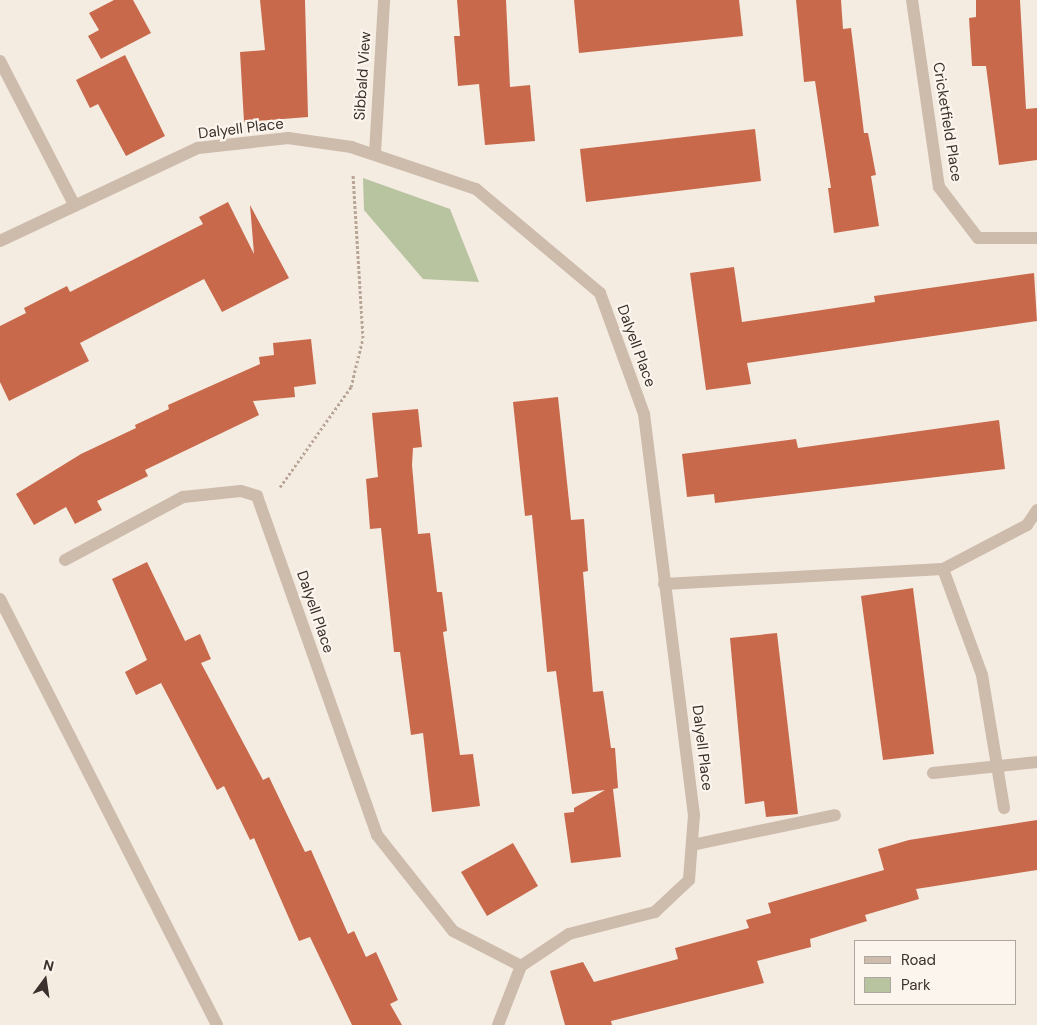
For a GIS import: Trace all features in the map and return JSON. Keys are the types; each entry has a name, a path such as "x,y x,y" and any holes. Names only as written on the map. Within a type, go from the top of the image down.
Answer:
{"street":[{"name":"Sibbald View","path":"375,153 384,0"},
{"name":"Cricketfield Place","path":"912,0 939,187 978,238 1037,238"},
{"path":"0,61 75,206"},
{"name":"Dalyell Place","path":"0,241 198,148 288,138 351,147 375,153 476,189 600,294 644,414 694,815 689,880 655,912 569,934 521,966 453,931 377,835 257,496 241,491 183,497 64,560"},
{"path":"664,584 943,569 1027,525 1037,510"},
{"path":"943,569 982,675 1004,808"},
{"path":"0,599 217,1025"},
{"path":"933,774 1037,762"},
{"path":"692,845 835,815"},
{"path":"498,1025 521,966"}],"path":[{"path":"263,512 351,387 363,338 351,147"}],"green space":[{"path":"363,178 450,209 479,282 423,279 364,210"}],"building":[{"path":"114,0 133,0 151,33 101,59 88,36 99,30 89,13"},
{"path":"260,0 305,0 308,117 244,122 240,52 265,50"},
{"path":"457,0 506,0 510,87 530,85 535,141 485,145 479,84 458,86 454,36 460,36"},
{"path":"574,0 739,0 743,36 579,53"},
{"path":"796,0 841,0 843,29 851,28 864,133 868,133 876,175 871,176 879,226 834,233 828,188 831,188 815,81 804,82"},
{"path":"976,0 1020,0 1026,109 1037,108 1037,160 999,165 986,66 972,66 969,18 976,17"},
{"path":"125,55 165,136 126,156 98,104 90,108 76,80"},
{"path":"755,129 761,181 586,202 580,149"},
{"path":"228,202 254,254 250,205 289,278 222,312 204,279 80,343 89,361 9,401 0,382 0,326 26,313 24,308 67,286 70,292 203,224 199,217"},
{"path":"734,267 742,322 875,302 874,296 1034,273 1037,321 747,363 751,384 706,390 690,273"},
{"path":"311,339 316,384 294,387 295,397 253,401 259,415 145,470 148,476 97,501 102,510 75,524 66,507 34,525 16,494 81,454 136,428 135,425 169,409 168,405 260,364 259,357 274,355 273,343"},
{"path":"558,397 571,520 584,519 588,571 583,572 593,692 603,691 611,748 615,748 618,788 613,789 621,857 571,863 564,813 574,812 574,808 605,790 572,794 556,671 547,672 532,515 525,516 513,402"},
{"path":"418,409 422,447 413,448 412,465 418,534 430,533 437,592 442,592 447,631 443,632 460,755 473,754 480,806 432,812 423,733 411,735 400,652 394,652 381,528 370,529 366,479 378,477 372,413"},
{"path":"999,420 1005,469 715,503 714,494 687,497 682,454 796,439 798,448"},
{"path":"147,562 185,641 200,634 211,659 201,663 263,780 269,777 305,852 311,850 348,934 354,931 366,957 376,952 398,1000 390,1004 402,1025 352,1025 310,937 299,941 254,838 250,840 224,786 217,790 161,683 136,695 125,672 147,660 112,579"},
{"path":"913,588 934,754 883,760 861,596"},
{"path":"777,633 798,814 766,817 764,801 745,804 730,638"},
{"path":"1037,820 1037,870 916,889 919,899 865,915 867,921 810,939 811,947 757,961 764,983 611,1021 612,1025 565,1025 550,971 583,962 594,982 678,959 675,948 749,928 746,920 771,913 768,903 884,870 878,849 909,840"},
{"path":"513,843 538,886 487,916 461,872"}]}
